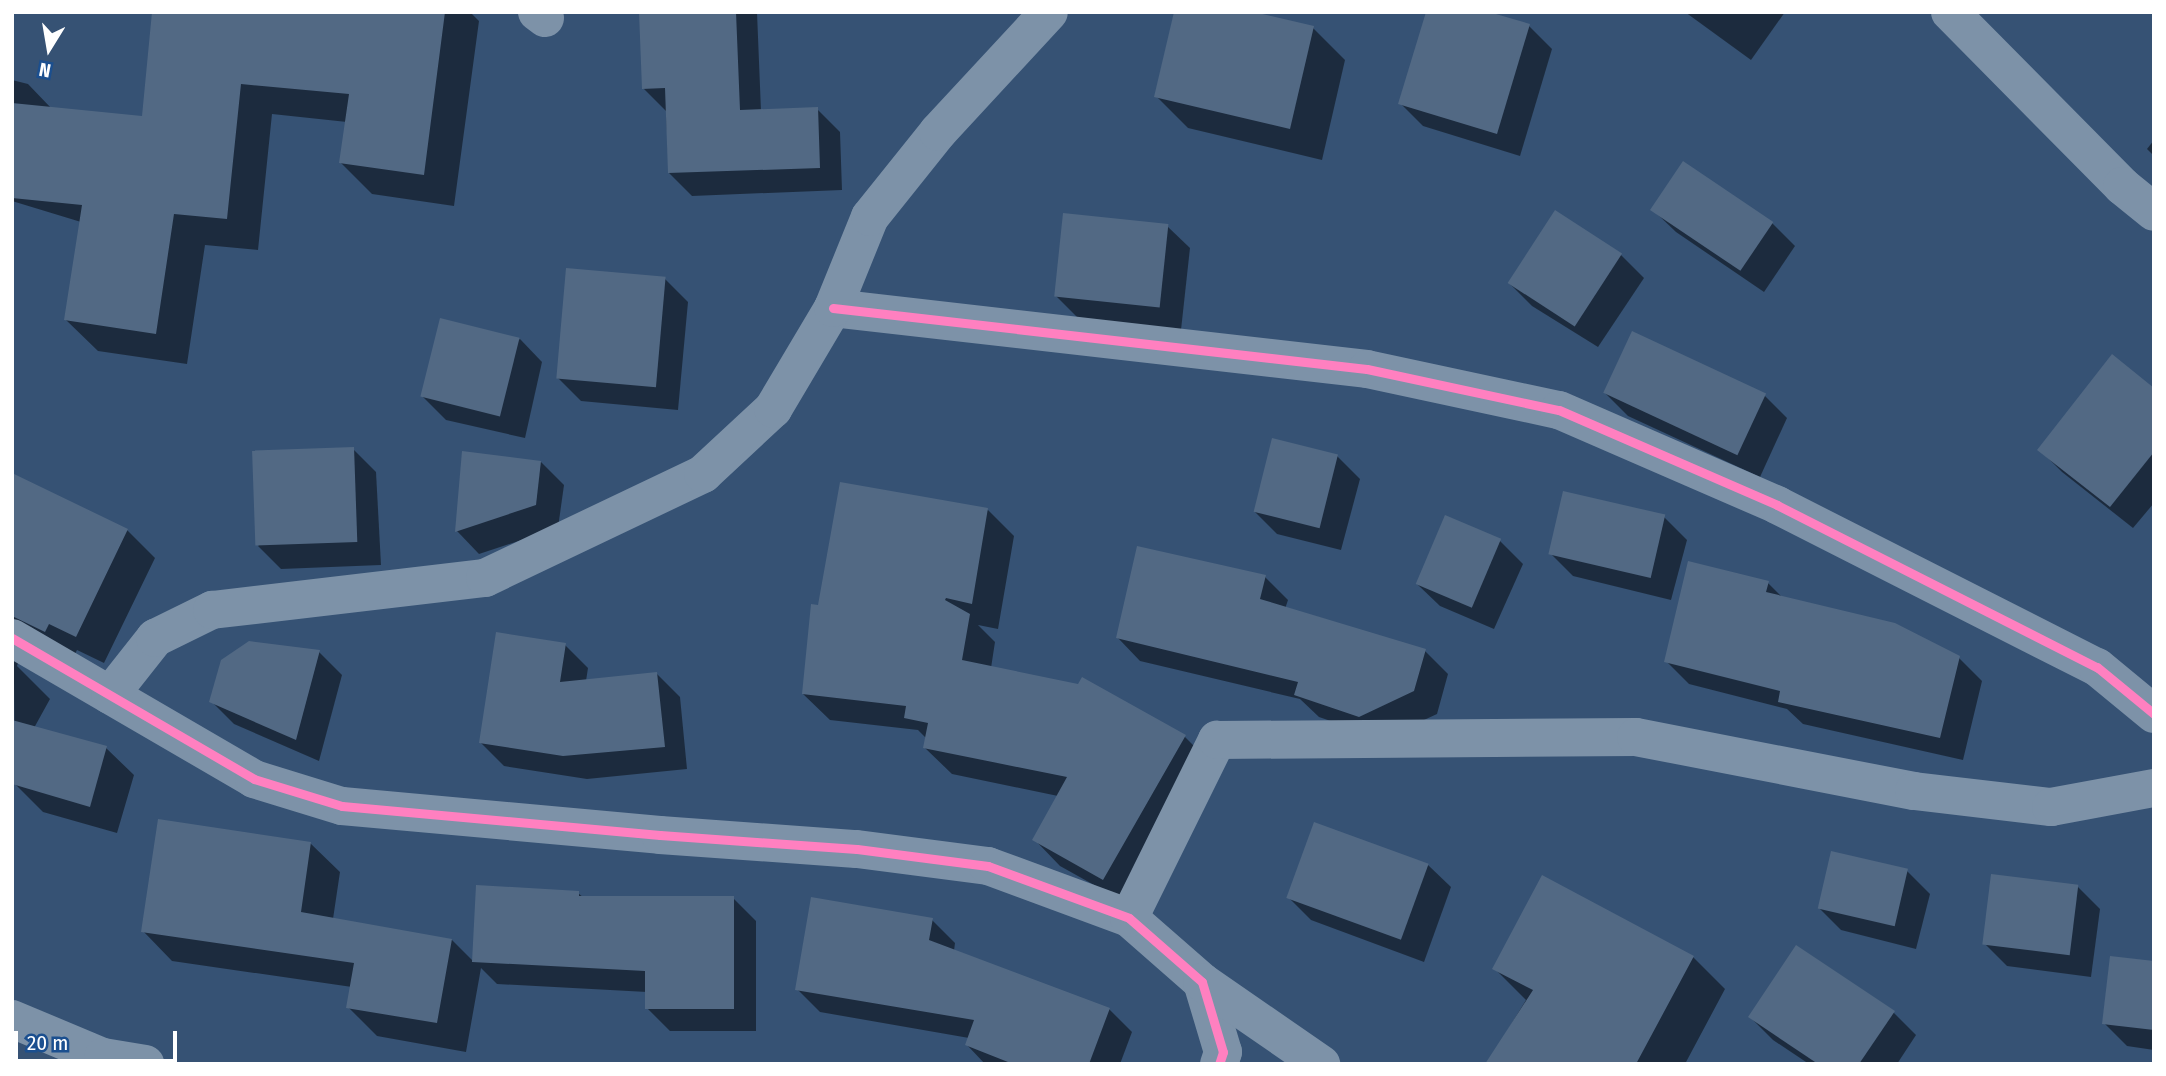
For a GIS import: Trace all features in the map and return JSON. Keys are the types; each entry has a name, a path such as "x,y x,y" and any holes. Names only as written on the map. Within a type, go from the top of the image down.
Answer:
{"street":[{"path":"110,695 155,638 212,610 485,578 703,474 774,409 832,308 870,217 938,132 1049,12"},
{"path":"1950,12 2122,186 2154,212"},
{"path":"832,308 1367,369 1559,410 1777,505 2097,667 2154,714"},
{"path":"12,638 254,779 342,806 660,835 857,849 988,866 1129,918 1202,982 1321,1064"},
{"path":"1129,918 1217,740 1636,737 1914,791 2051,807 2154,788"},
{"path":"1202,982 1223,1052 1219,1064"},
{"path":"12,1019 103,1057 145,1064"}],"building":[{"path":"152,12 445,12 424,175 339,163 349,94 241,84 227,219 174,214 156,334 64,320 82,205 12,198 12,103 142,116"},
{"path":"639,12 736,12 740,110 818,107 820,168 668,173 665,88 642,89"},
{"path":"1174,12 1254,12 1314,26 1290,129 1154,97"},
{"path":"1426,12 1489,12 1530,24 1497,134 1398,104"},
{"path":"1683,161 1773,222 1740,271 1650,210"},
{"path":"1555,210 1622,254 1575,327 1508,283"},
{"path":"1063,213 1168,224 1160,308 1054,297"},
{"path":"566,268 666,277 656,387 556,379"},
{"path":"440,318 520,338 500,416 420,397"},
{"path":"1632,331 1766,394 1737,455 1603,393"},
{"path":"2112,354 2154,388 2154,452 2110,507 2037,450"},
{"path":"1272,438 1338,454 1320,528 1254,512"},
{"path":"354,447 357,542 255,546 252,451"},
{"path":"462,451 541,461 536,505 455,532"},
{"path":"12,473 128,529 76,637 49,624 45,632 12,616"},
{"path":"840,482 988,508 972,604 946,598 945,600 970,614 962,660 1078,684 1082,677 1186,735 1103,880 1032,840 1067,777 923,748 928,723 904,718 906,706 802,694 811,604 818,605"},
{"path":"1563,491 1665,515 1651,578 1548,554"},
{"path":"1445,515 1501,539 1472,608 1416,584"},
{"path":"1137,546 1266,575 1260,599 1426,649 1414,691 1359,717 1294,695 1298,682 1116,638"},
{"path":"1688,561 1769,581 1766,592 1895,623 1960,656 1940,738 1778,702 1780,691 1664,662"},
{"path":"496,632 566,643 560,682 657,672 665,747 563,756 479,743"},
{"path":"249,641 320,650 296,740 209,702 221,660"},
{"path":"12,720 107,746 90,807 12,784"},
{"path":"158,819 311,842 301,912 452,939 437,1023 346,1008 354,963 141,932"},
{"path":"1314,822 1429,864 1401,940 1286,898"},
{"path":"1831,851 1908,869 1895,926 1818,908"},
{"path":"1991,874 2078,885 2070,955 1982,944"},
{"path":"1542,875 1694,956 1636,1064 1485,1064 1533,990 1492,969"},
{"path":"476,885 579,891 579,896 734,896 734,1009 645,1009 645,971 472,962"},
{"path":"811,897 933,918 929,940 1110,1008 1089,1064 1013,1064 965,1045 974,1020 795,990"},
{"path":"1796,945 1895,1011 1859,1064 1818,1064 1748,1017"},
{"path":"2110,956 2154,961 2154,1030 2102,1024"}],"cycle path":[{"path":"833,308 1367,369 1559,410 1777,505 2097,667 2154,714"},
{"path":"12,638 254,779 342,806 660,835 857,849 988,866 1129,918 1202,982 1223,1052 1219,1064"}]}
